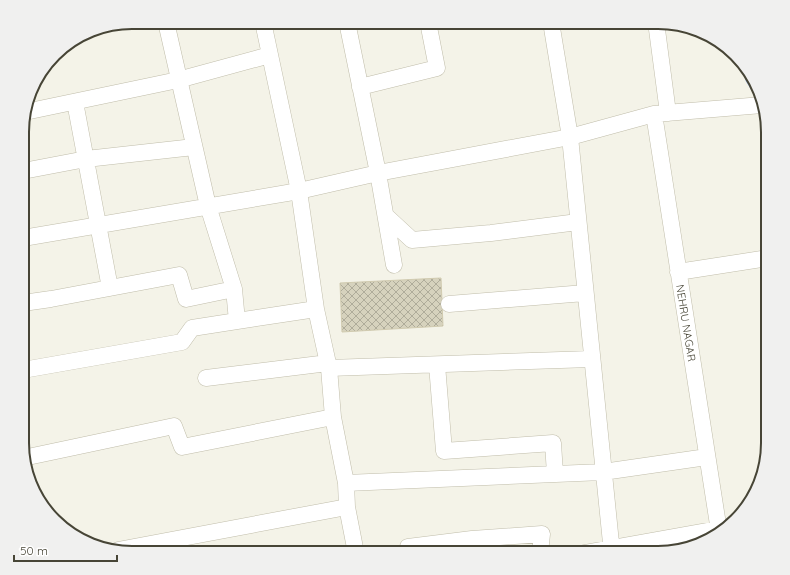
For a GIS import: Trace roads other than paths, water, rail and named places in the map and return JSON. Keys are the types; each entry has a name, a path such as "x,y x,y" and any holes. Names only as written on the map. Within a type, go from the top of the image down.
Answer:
{"street":[{"path":"167,29 208,206 234,289 237,321"},
{"path":"264,29 299,190 316,309 328,365 333,417 346,483 347,507 355,546"},
{"path":"348,29 378,172 394,265"},
{"path":"360,87 437,68 429,29"},
{"path":"552,29 570,137 610,546"},
{"name":"NEHRU NAGAR","path":"656,29 661,114 678,272 718,526"},
{"path":"32,111 178,80 270,55"},
{"path":"75,102 110,288"},
{"path":"29,237 299,190 378,172 570,137 661,114 757,106"},
{"path":"29,170 86,159 194,147"},
{"path":"386,216 412,240 491,233 578,222"},
{"path":"678,272 761,259"},
{"path":"29,302 179,275 186,298 234,289"},
{"path":"448,304 585,293"},
{"path":"29,369 182,342 192,328 316,309"},
{"path":"206,378 328,365 437,365 591,359"},
{"path":"437,365 444,451 553,443 555,474"},
{"path":"30,457 174,426 182,447 333,417"},
{"path":"346,483 603,472 707,457"},
{"path":"139,546 347,507"},
{"path":"637,546 709,532"},
{"path":"474,546 542,534 541,546"}]}
